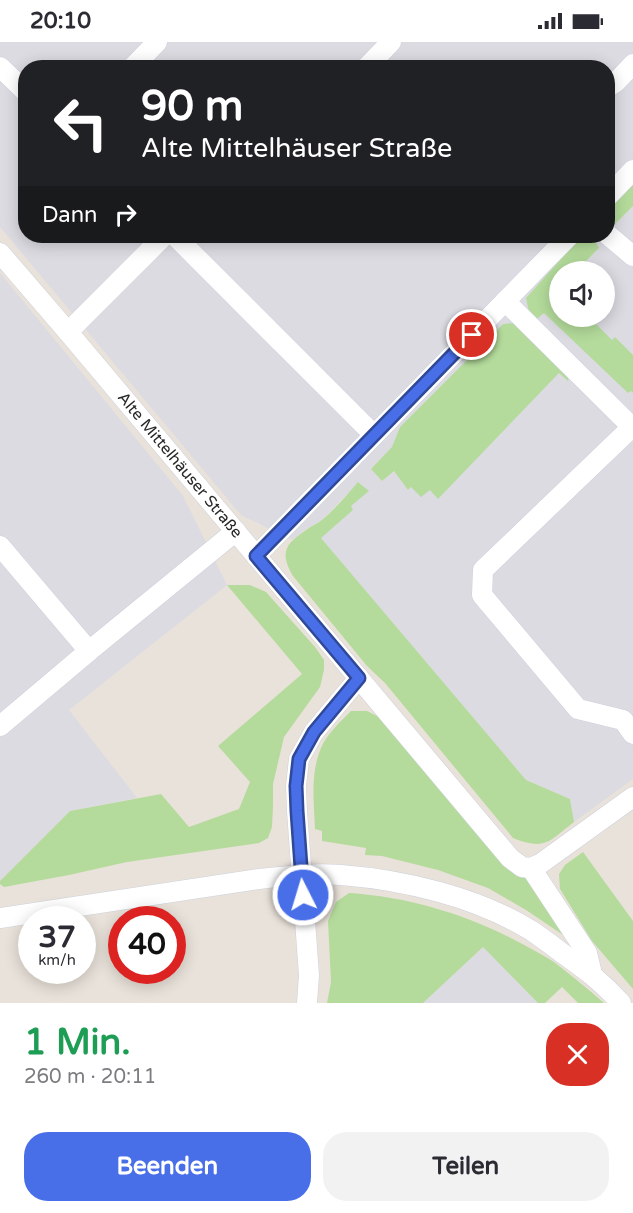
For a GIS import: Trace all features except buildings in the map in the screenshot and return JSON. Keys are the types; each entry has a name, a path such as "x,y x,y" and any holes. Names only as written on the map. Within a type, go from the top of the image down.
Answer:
{"street":[{"path":"139,60 156,42"},
{"path":"374,60 391,42"},
{"path":"615,83 633,64"},
{"path":"0,68 18,85"},
{"path":"615,189 633,170"},
{"path":"615,241 633,256"},
{"path":"68,332 157,243"},
{"path":"182,243 375,435"},
{"path":"256,556 562,243"},
{"name":"Alte Mittelhäuser Straße","path":"0,253 510,858 522,867 531,868 587,953 592,974"},
{"path":"505,302 632,427 483,570 482,595 578,709 623,720 633,734"},
{"path":"0,726 236,531"},
{"path":"0,546 89,651"},
{"path":"307,1003 309,975 296,786 299,759 314,732 359,678"},
{"path":"531,868 540,864 633,797"},
{"path":"0,918 302,874 377,878 422,887 483,906 532,931 592,974 621,1003"}],"shaded area":[{"path":"0,42 633,42 633,184 615,222 615,60 18,60 18,243 575,243 559,261 549,261 549,272 526,298 549,317 549,327 560,327 628,393 631,391 633,393 633,779 574,822 570,799 526,780 320,537 353,510 350,507 368,491 359,482 321,521 292,540 241,515 0,227","holes":["516,323 567,380 559,373 430,490 411,487 408,490 394,471 382,481 371,469"]},
{"path":"633,206 633,355 615,338 612,341 599,327 615,327 615,261 586,261 599,248 586,243 615,243 615,224"},
{"path":"0,273 183,496 227,585 69,710 137,798 70,811 0,881"},
{"path":"483,947 538,1003 423,1003"}],"green space":[{"path":"633,184 633,206 615,224 615,202"},
{"path":"575,243 596,243 599,248 586,261 559,261"},
{"path":"549,272 549,318 544,313 537,319 529,312 526,298"},
{"path":"516,323 569,374 568,381 559,373 438,499 430,490 421,497 411,487 408,490 394,471 382,481 371,469 392,447 400,427 503,324"},
{"path":"559,327 599,327 612,340 615,337 633,355 633,393 631,391 628,393"},
{"path":"358,482 369,491 351,506 353,510 321,538 526,780 570,799 574,822 552,839 533,844 513,838 293,576 286,561 286,550 289,545 299,535 327,516"},
{"path":"227,585 250,585 266,592 324,660 320,687 284,737 273,784 272,827 268,838 259,843 127,862 4,887 0,881 70,811 161,794 189,827 239,809 250,782 218,746 302,674"},
{"path":"351,711 367,711 381,718 511,871 522,878 530,876 572,941 488,888 438,870 382,856 365,855 366,848 322,841 322,831 315,829 315,768 321,748 327,738"},
{"path":"583,852 633,921 633,989 592,941 560,889 559,874 565,865"},
{"path":"349,893 418,904 463,917 505,935 554,962 604,1003 578,1003 562,987 545,1003 538,1003 483,947 423,1003 327,1003 331,982 328,921 336,902"}],"route":[{"path":"303,895 296,786 299,759 314,732 359,678 256,556 472,335"}]}
